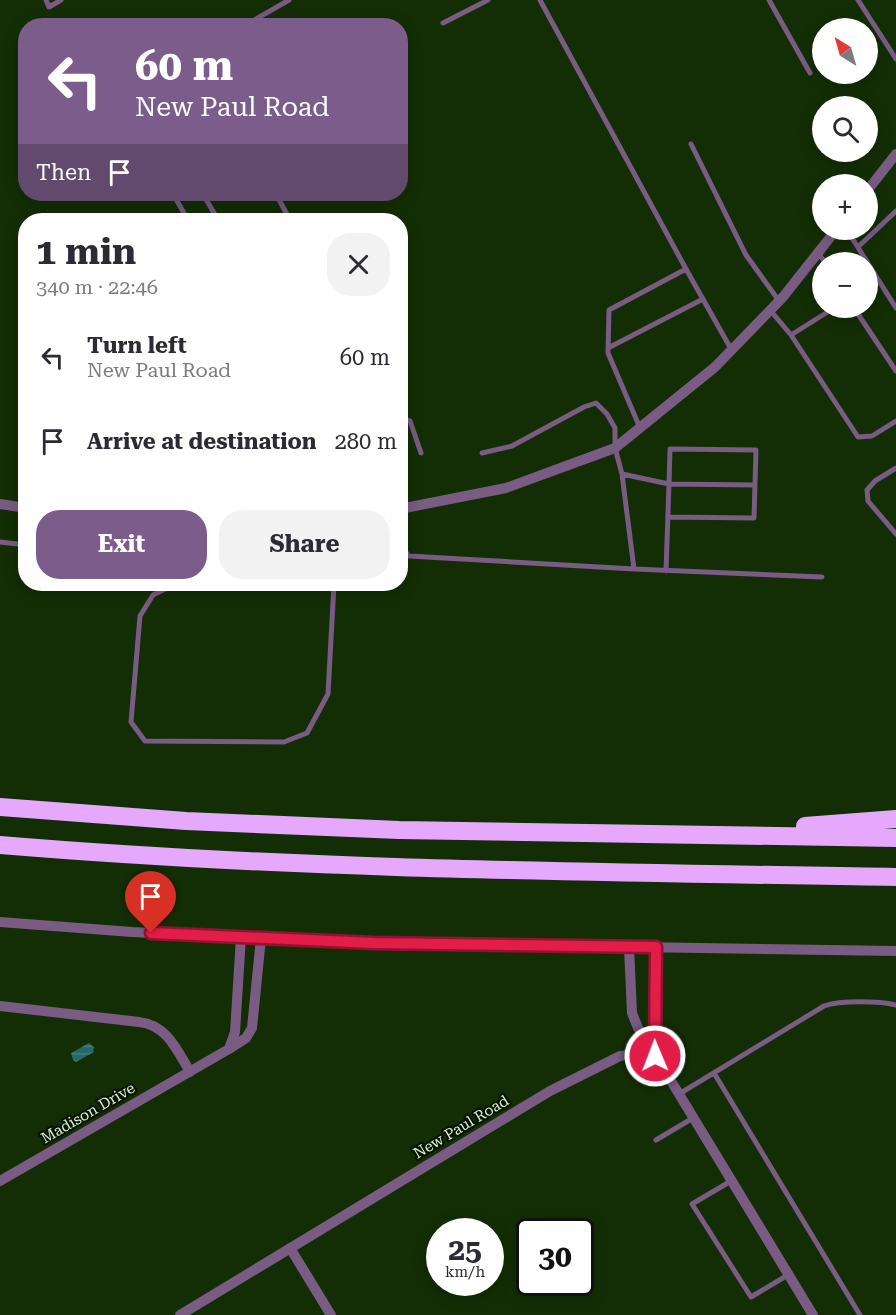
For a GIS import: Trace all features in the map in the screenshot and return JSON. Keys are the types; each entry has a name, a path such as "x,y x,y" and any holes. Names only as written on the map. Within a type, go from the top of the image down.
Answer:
{"highway":[{"path":"0,807 186,821 387,830 896,838"},
{"path":"697,835 896,819"},
{"path":"0,844 102,853 286,864 896,877"}],"street":[{"path":"878,177 896,154"},
{"path":"408,507 506,488 615,448 715,367 812,267"},
{"path":"0,504 18,507"},
{"path":"0,922 132,932 374,943 896,951"},
{"path":"229,1049 235,1032 241,937"},
{"name":"Madison Drive","path":"0,1181 243,1041 250,1033 254,1022 261,938"},
{"path":"629,947 632,1013 638,1028 813,1315"},
{"path":"655,1056 656,947"},
{"path":"238,989 256,990"},
{"path":"0,1006 154,1025 169,1036 190,1072"},
{"name":"New Paul Road","path":"180,1315 571,1080 620,1056 636,1054 655,1056"},
{"path":"290,1248 331,1315"}],"lane":[{"path":"46,0 50,7 61,0"},
{"path":"258,18 289,0"},
{"path":"443,23 488,0"},
{"path":"540,0 732,349"},
{"path":"769,0 810,73"},
{"path":"858,0 896,59"},
{"path":"691,144 746,255 779,301"},
{"path":"858,247 896,211"},
{"path":"853,240 896,308"},
{"path":"640,428 608,353 609,310 686,269"},
{"path":"608,348 703,299"},
{"path":"770,310 790,335 858,437 872,436 896,421"},
{"path":"790,335 818,318"},
{"path":"861,318 896,371"},
{"path":"482,453 512,446 584,406 596,404 607,414 615,428 615,448 622,474 634,569"},
{"path":"408,420 413,425 421,453"},
{"path":"666,571 670,449 756,450 754,518 668,517"},
{"path":"896,468 875,481 867,490 868,501 896,534"},
{"path":"622,474 669,484 756,484"},
{"path":"0,542 18,544"},
{"path":"408,555 666,571 822,577"},
{"path":"161,591 153,595 140,616 131,722 145,741 284,742 307,733 328,693 334,591"},
{"path":"679,1094 830,1004 888,1003 896,1005"},
{"path":"714,1073 860,1315"},
{"path":"656,1140 693,1118"},
{"path":"732,1180 693,1204 698,1213 751,1297 789,1274"}],"water":[{"path":"89,1043 95,1048 94,1052 76,1062 73,1060 71,1053"}],"route":[{"path":"151,933 374,943 656,947 653,1040 655,1056"}]}
